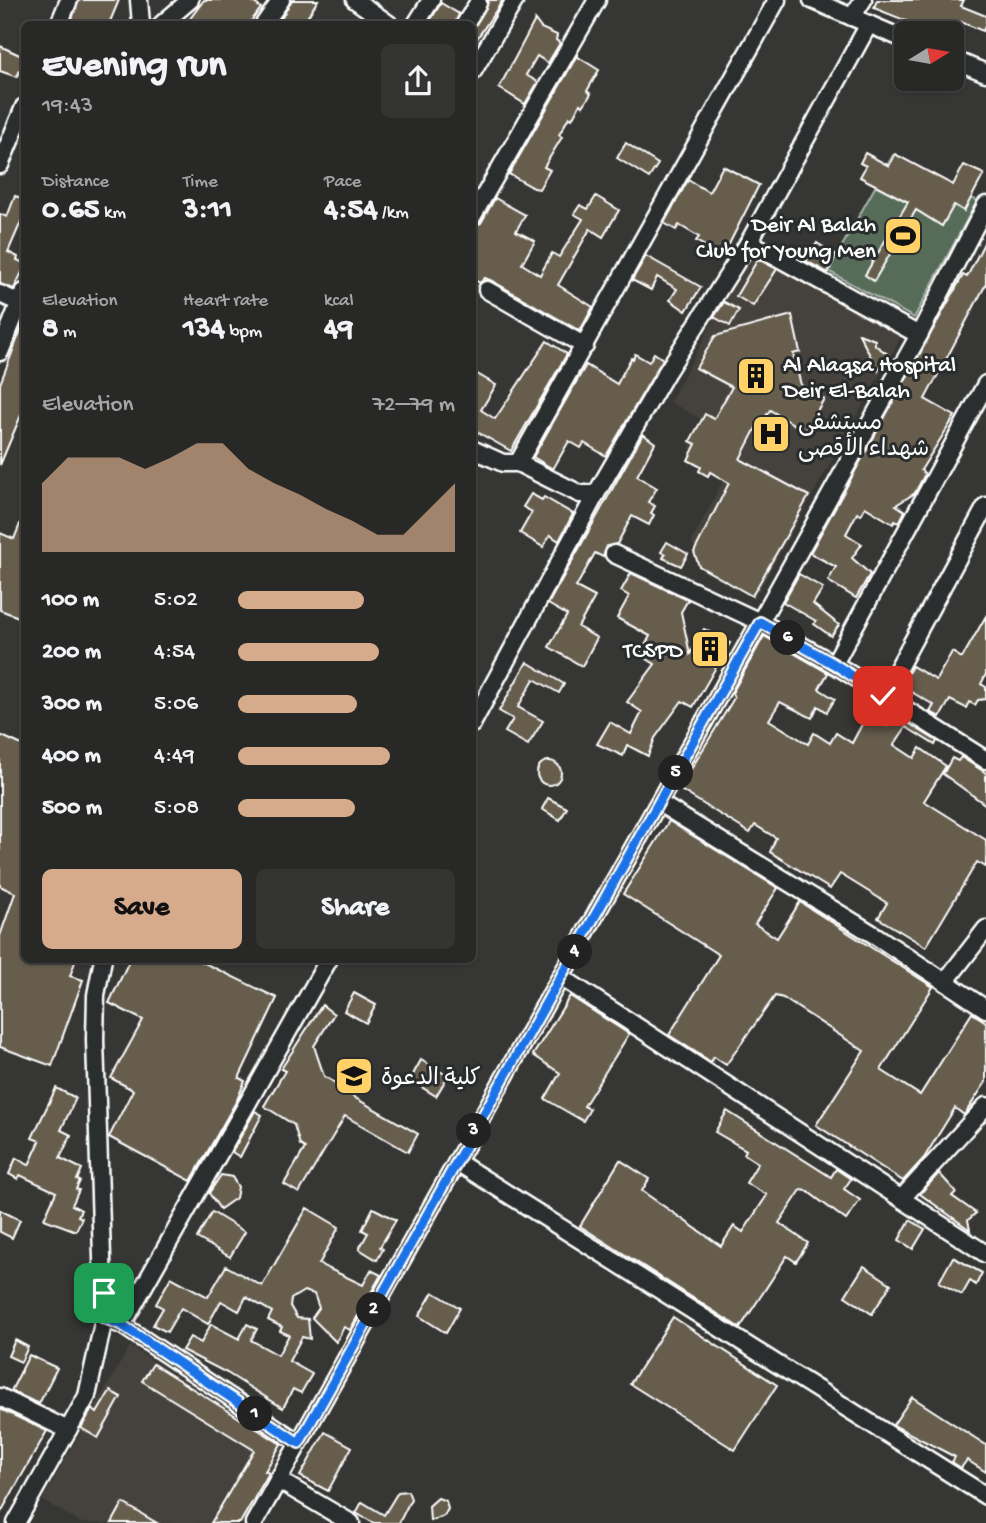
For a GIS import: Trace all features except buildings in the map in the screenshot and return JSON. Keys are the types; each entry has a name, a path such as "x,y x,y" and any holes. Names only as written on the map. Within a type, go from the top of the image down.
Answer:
{"street":[{"path":"60,21 69,0"},
{"path":"139,0 141,21"},
{"path":"166,21 190,0"},
{"path":"266,21 281,0"},
{"path":"355,0 385,21"},
{"path":"418,21 431,0"},
{"path":"476,66 515,0"},
{"path":"476,210 597,0"},
{"path":"518,463 777,0"},
{"path":"812,0 894,35"},
{"path":"852,17 863,0"},
{"path":"467,21 478,4"},
{"path":"476,717 596,494 666,373 749,242 869,24"},
{"path":"964,64 986,74"},
{"path":"0,165 21,114"},
{"path":"254,1523 760,622 919,335 986,205"},
{"path":"749,242 919,335"},
{"path":"488,290 585,346"},
{"path":"0,294 21,297"},
{"path":"0,352 21,300"},
{"path":"834,664 986,384"},
{"path":"476,451 503,463 518,463 580,494 596,494"},
{"path":"883,696 986,506"},
{"path":"614,554 760,622 834,664 986,760"},
{"path":"659,803 986,1009"},
{"path":"944,982 986,929"},
{"path":"16,1523 87,1396 104,1318 95,1040 96,995 102,963"},
{"path":"122,1325 327,963"},
{"path":"561,977 986,1254"},
{"path":"902,1198 986,1106"},
{"path":"457,1162 986,1496"},
{"path":"104,1318 122,1325 299,1443"},
{"path":"0,1397 68,1430"},
{"path":"278,1480 351,1523"}],"shaded area":[{"name":"مستشفى شهداء الأقصى","path":"751,251 901,337 754,599 700,569 692,541 729,469 689,448 703,420 670,402"},
{"path":"130,1346 286,1448 244,1523 82,1523 42,1500"}],"green space":[{"name":"Deir Al Balah Club for Young Men","path":"893,155 977,201 914,318 828,271"}],"place":[{"name":"Deir Al Balah Club for Young Men","path":"903,236"},
{"name":"Al Alaqsa Hospital Deir El-Balah","path":"756,376"},
{"name":"مستشفى شهداء الأقصى","path":"771,434"},
{"name":"TCSPD","path":"710,649"},
{"name":"كلية الدعوة","path":"354,1076"}],"route":[{"path":"104,1293 104,1318 122,1325 299,1443 760,622 834,664 883,696"}]}
